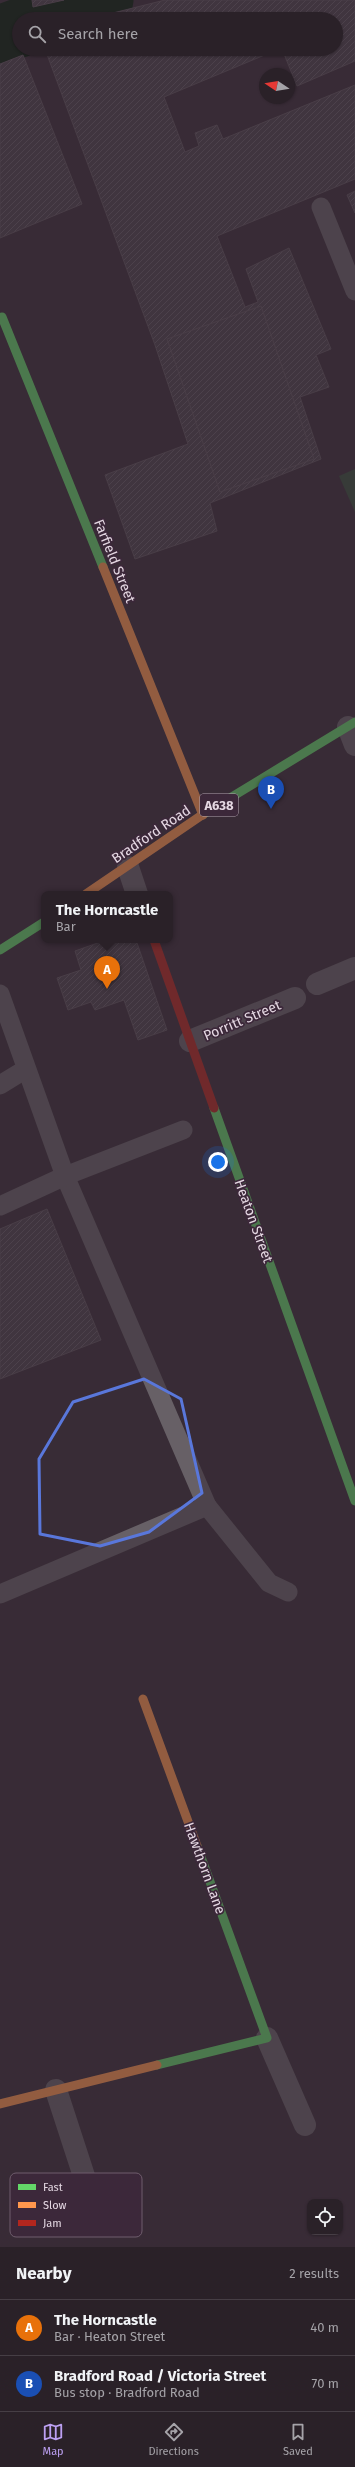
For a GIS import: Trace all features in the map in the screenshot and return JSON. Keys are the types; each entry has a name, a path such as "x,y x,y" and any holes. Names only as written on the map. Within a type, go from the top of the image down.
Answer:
{"street":[{"name":"Farfield Street","path":"2,317 203,815"},
{"name":"Bradford Road","path":"91,891 203,815 353,731"},
{"path":"128,867 136,891"},
{"path":"0,950 41,924"},
{"name":"Heaton Street","path":"155,943 355,1501"},
{"path":"317,984 355,968"},
{"name":"Porritt Street","path":"190,1041 295,998"},
{"name":"Hawthorn Lane","path":"143,1699 268,2038 305,2125"},
{"path":"0,2104 268,2038"},
{"path":"56,2090 83,2173"}],"lane":[{"path":"321,207 355,291"},
{"path":"0,994 65,1176 207,1506 269,1583 288,1592"},
{"path":"0,1085 26,1069"},
{"path":"0,1206 65,1176 183,1130"},
{"path":"0,1594 207,1506"}],"highlighted area":[{"path":"144,1379 181,1399 202,1493 149,1532 100,1546 40,1534 39,1459 73,1402"}],"green space":[{"path":"355,469 355,512 339,476"}],"building":[{"path":"32,0 64,0 33,7"},
{"path":"165,0 355,0 355,61 297,86 295,81 295,68 290,68 285,56 343,56 343,12 117,12"},
{"path":"23,56 82,204 0,238 0,64"},
{"path":"48,56 262,56 164,97 185,152 199,146 195,133 217,125 223,139 355,85 355,179 217,236 245,307 258,302 246,269 289,248 331,349 316,355 329,387 300,397 321,459 210,503 217,531 135,559 105,475 188,444 155,345"},
{"path":"355,191 355,213 347,195"},
{"path":"261,306 314,459 220,492 167,339"},
{"path":"98,943 137,943 167,1030 138,1040 124,1000 95,1010 91,1002 68,1010 57,978 81,970 75,951"},
{"path":"47,1209 101,1340 0,1379 0,1229"}],"waterway":[{"path":"68,12 104,0"},
{"path":"0,35 12,31"}],"traffic: fast":[{"path":"2,317 103,567"},
{"path":"202,815 355,722"},
{"path":"0,950 41,924"},
{"path":"214,1108 355,1501"},
{"path":"157,2065 267,2038 197,1846"}],"traffic: slow":[{"path":"103,567 203,815"},
{"path":"90,891 202,815"},
{"path":"143,1699 197,1846"},
{"path":"0,2104 157,2065"}],"traffic: jam":[{"path":"155,943 214,1108"}],"place":[{"name":"Bradford Road / Victoria Street","path":"271,809"},
{"name":"The Horncastle","path":"107,989"}]}
